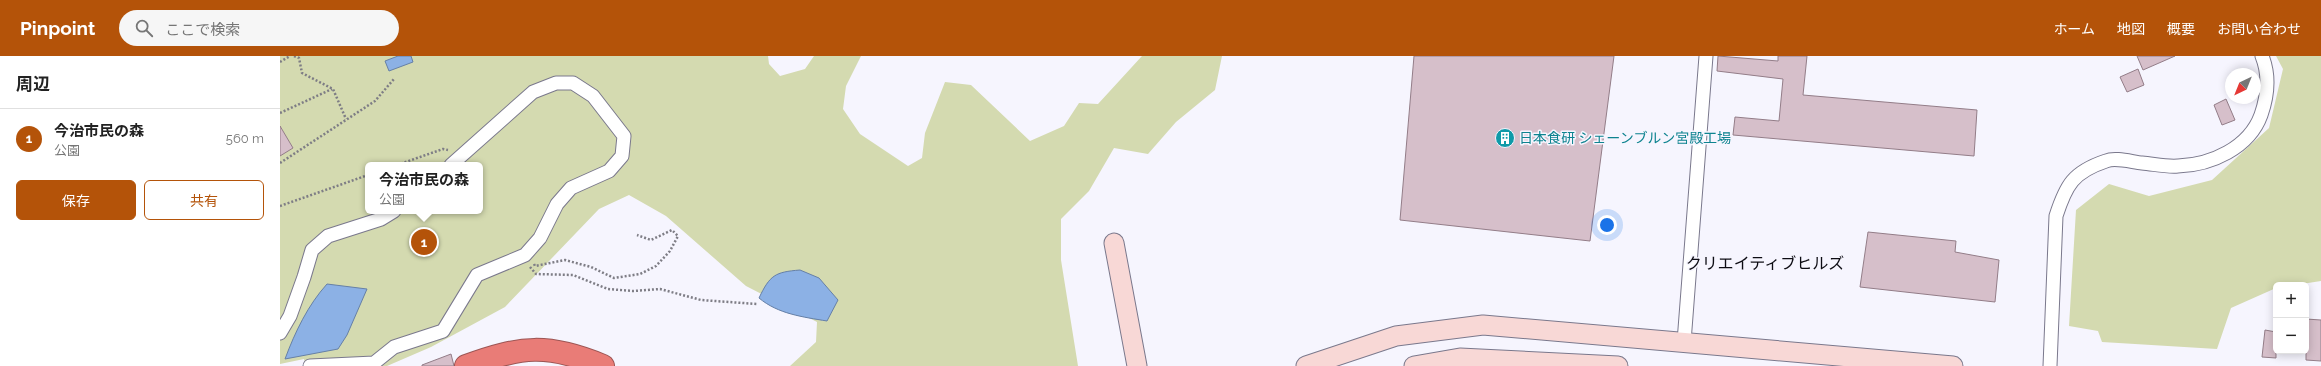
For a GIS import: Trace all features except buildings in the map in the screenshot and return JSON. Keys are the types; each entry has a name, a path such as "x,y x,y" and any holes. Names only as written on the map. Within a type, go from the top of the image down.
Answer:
{"highway":[{"path":"466,366 496,355 530,348 555,350 580,356 604,366"}],"street":[{"path":"1684,342 1706,56"},
{"path":"2050,366 2056,216 2062,195 2070,182 2087,169 2107,160 2178,166 2214,160 2239,145 2258,123 2268,96 2266,67 2262,56"},
{"path":"310,366 374,364 394,347 443,331 477,275 522,256 540,238 557,204 571,188 609,171 622,156 624,136 593,96 573,82 556,83 533,92 455,162"},
{"path":"280,333 292,310 312,250 328,236 381,219 389,214"},
{"path":"1114,243 1137,366"},
{"path":"1306,366 1396,336 1483,325 1953,366"},
{"path":"1414,366 1460,358 1618,366"}],"path":[{"path":"280,62 290,56"},
{"path":"294,56 299,58 302,73 333,88 346,119"},
{"path":"280,163 375,101 394,79"},
{"path":"280,113 333,88"},
{"path":"406,162 443,149 464,154"},
{"path":"280,206 365,176"},
{"path":"522,256 535,266 565,260 591,267 614,278 640,274 656,266 670,251 678,236 672,230 651,240 637,235"},
{"path":"522,256 536,274 573,275 608,289 633,291 660,289 701,300 757,304"}],"green space":[{"path":"280,56 768,56 769,64 780,76 805,69 814,56 861,56 846,86 843,109 860,134 908,166 922,158 925,133 945,82 971,85 1030,141 1064,126 1079,103 1098,104 1142,56 1222,56 1215,90 1176,122 1148,154 1114,148 1089,191 1061,219 1061,260 1078,366 790,366 816,342 817,322 746,286 666,216 629,195 599,209 505,307 431,347 387,366 306,366 304,359 280,364"},
{"path":"2276,56 2321,56 2321,281 2309,283 2273,282 2273,289 2231,308 2217,349 2102,342 2098,331 2069,326 2076,210 2109,184 2149,196 2212,180 2269,128 2283,69"}],"water":[{"path":"398,56 411,56 413,62 389,71 385,61"},
{"path":"800,270 819,278 838,300 827,321 791,314 774,308 759,298 767,284 774,276 785,272"},
{"path":"327,284 367,289 347,335 338,349 285,359 303,319 320,292"}],"place":[{"name":"日本食研 シェーンブルン宮殿工場","path":"1505,138"},
{"name":"今治市民の森","path":"424,242"}],"district":[{"name":"クリエイティブヒルズ","path":"1765,263"}]}
